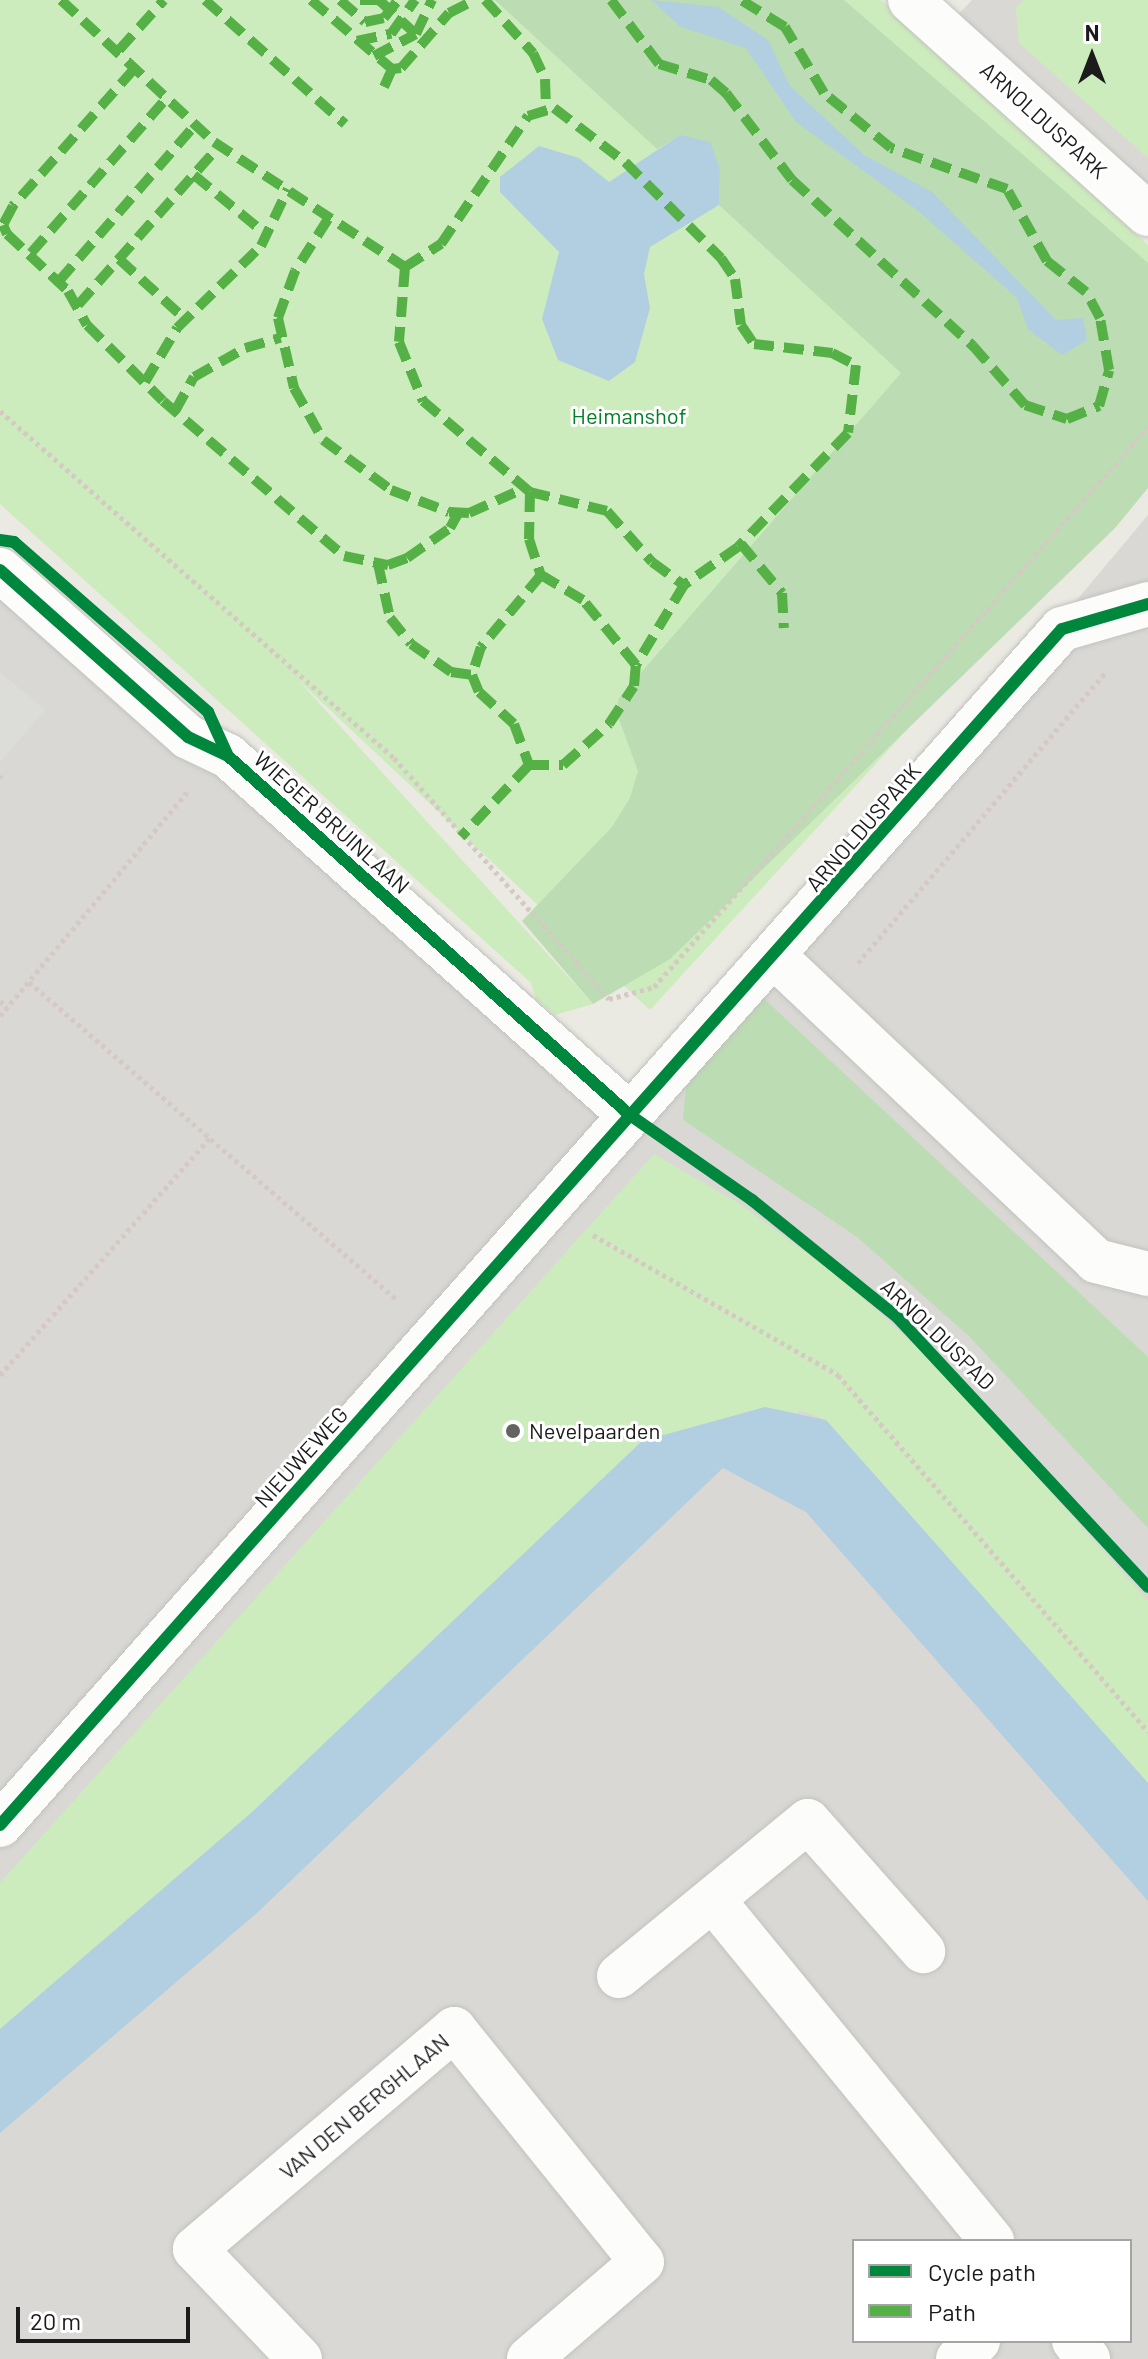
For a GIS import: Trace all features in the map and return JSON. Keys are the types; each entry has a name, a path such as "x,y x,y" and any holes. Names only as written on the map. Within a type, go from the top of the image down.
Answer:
{"street":[{"name":"ARNOLDUSPARK","path":"938,9 1148,214"},
{"name":"WIEGER BRUINLAAN","path":"0,570 188,737 220,752 630,1115"},
{"name":"ARNOLDUSPARK","path":"630,1115 775,957 1062,629 1120,606 1148,604"},
{"path":"775,957 1096,1261 1148,1274"},
{"name":"NIEUWEWEG","path":"0,1825 630,1115"},
{"path":"619,1976 808,1821 923,1951"},
{"path":"713,1900 990,2239"},
{"name":"VAN DEN BERGHLAAN","path":"300,2359 195,2249 454,2029 642,2262 529,2359"},
{"path":"958,2359 976,2343"},
{"path":"1076,2343 1088,2359"}],"path":[{"path":"0,411 394,758 609,999 654,987 1148,427"},
{"path":"824,1003 1109,668"},
{"path":"0,1016 220,752"},
{"path":"0,775 0,782"},
{"path":"29,982 437,1334"},
{"path":"0,1001 7,1007"},
{"path":"0,1375 210,1138"},
{"path":"554,1203 616,1253 838,1375 1148,1732"}],"shaded area":[{"path":"972,0 1148,0 1148,233 930,44"},
{"path":"1148,515 1148,2359 0,2359 0,569 633,1130"},
{"path":"0,672 45,710 0,762"}],"green space":[{"name":"Heimanshof","path":"0,0 881,0 1148,245 1148,467 650,1010 298,680 593,1004 555,1015 536,999 531,983 0,504"},
{"path":"495,0 844,0 1148,263 1148,488 1115,528 670,959 593,1004 522,921 612,827 630,798 638,771 616,711 619,698 901,373 719,205 720,170 680,135 657,149"},
{"path":"1023,0 1148,0 1148,158 1019,43 1016,8"},
{"path":"759,994 1148,1357 1148,1528 969,1336 857,1237 683,1120 687,1076"},
{"path":"654,1154 740,1204 838,1276 935,1363 1148,1601 1148,1783 826,1420 800,1410 251,1813 0,2029 0,1883"}],"water":[{"path":"651,0 718,7 768,40 790,86 864,155 932,192 1056,320 1083,318 1087,340 1062,355 1028,329 1017,298 916,209 796,122 746,48 681,27"},
{"path":"680,135 710,142 720,170 719,205 650,247 644,274 650,308 635,362 609,381 558,360 542,319 559,252 500,192 500,177 539,146 579,158 609,182"},
{"path":"765,1407 826,1420 1148,1783 1148,1901 806,1512 723,1468 258,1912 0,2133 0,2029 251,1813 642,1441"}],"marked path":[{"path":"61,0 214,142 405,267 399,342 423,401 530,492 529,539 541,575 481,647 472,675 479,692 514,724 529,765 461,837"},
{"path":"119,50 164,0"},
{"path":"205,0 345,124"},
{"path":"311,0 392,69 401,68 449,13 474,0"},
{"path":"340,0 365,22 384,18 398,0"},
{"path":"360,0 379,0 422,40"},
{"path":"357,41 391,34 415,0"},
{"path":"374,56 416,34 432,0"},
{"path":"485,0 533,53 545,79 546,107"},
{"path":"611,0 659,64 711,80 726,93 792,180 973,346 1025,405 1067,419 1099,406 1109,370 1100,318 1086,292 1047,261 1007,189 891,148 824,93 785,27 741,0"},
{"path":"134,69 13,206 3,225 7,234 68,291 87,325 163,401 344,556 388,565 407,558 450,528 459,512"},
{"path":"384,87 392,69"},
{"path":"31,253 166,99"},
{"path":"405,267 441,244 528,116 554,108 625,162 721,258 735,279 741,325 754,344 832,353 856,365 848,433 738,547 684,585 636,665"},
{"path":"59,281 195,125"},
{"path":"78,305 220,145"},
{"path":"194,175 268,236"},
{"path":"145,382 177,328 261,246 288,189"},
{"path":"328,219 295,271 278,318 294,388 323,440 391,490 449,512 469,513 525,488"},
{"path":"119,259 185,319"},
{"path":"175,411 194,377 245,348 281,338"},
{"path":"530,492 607,511 652,562 684,585"},
{"path":"741,544 782,593 784,628"},
{"path":"378,564 390,618 411,644 451,672 472,675"},
{"path":"529,765 563,765 609,724 634,686 636,665 583,600 541,575"}],"cycle path":[{"path":"0,540 14,542 208,712 228,756"},
{"name":"ARNOLDUSPAD","path":"0,570 188,737 228,756 630,1115 752,1200 898,1318 1148,1587"},
{"path":"0,1825 1062,629 1148,604"}],"place":[{"name":"Nevelpaarden","path":"513,1431"}]}
